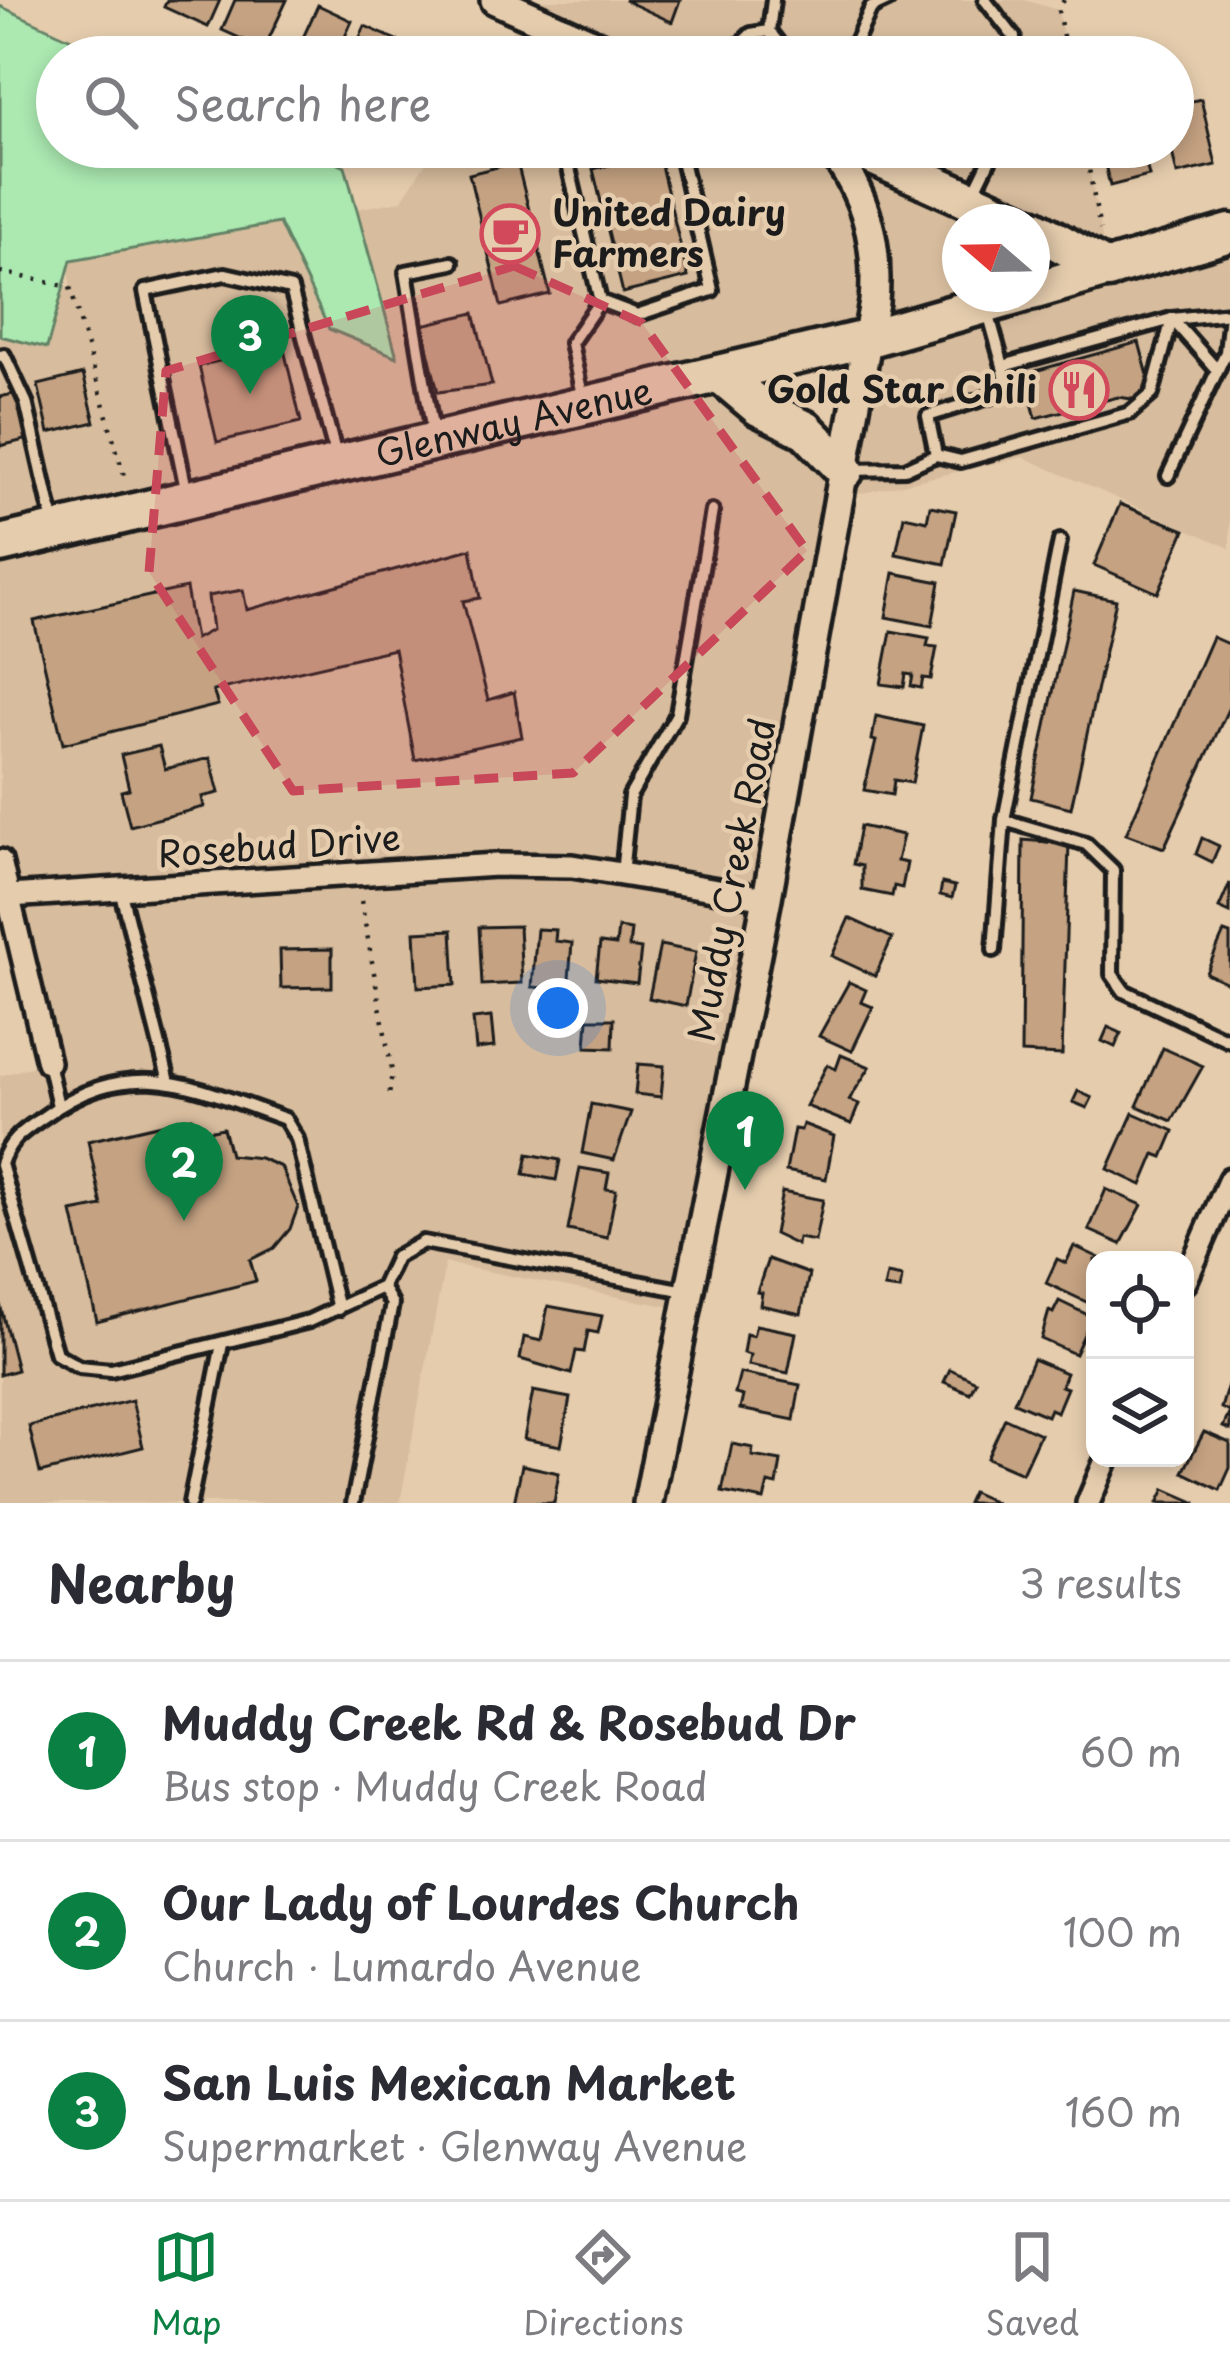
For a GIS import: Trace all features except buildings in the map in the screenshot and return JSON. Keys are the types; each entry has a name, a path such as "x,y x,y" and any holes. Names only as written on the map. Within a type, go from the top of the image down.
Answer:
{"main road":[{"path":"900,168 979,204"},
{"path":"1050,237 1108,270"},
{"path":"1050,286 1227,242"},
{"name":"Glenway Avenue","path":"0,544 866,339 959,312"},
{"path":"720,374 759,407 806,430 844,470"}],"street":[{"path":"495,0 526,6 566,36"},
{"name":"Muddy Creek Road","path":"648,1503 767,898 876,278 872,230 846,168"},
{"path":"0,861 48,1062"},
{"name":"Rosebud Drive","path":"9,896 496,865 572,866 767,898"},
{"path":"1194,1261 1230,1179"},
{"path":"1088,1503 1103,1467"}],"lane":[{"path":"772,36 773,0"},
{"path":"857,36 870,4 888,0"},
{"path":"985,0 1013,36"},
{"path":"749,36 769,32"},
{"path":"569,168 600,301 572,343 584,407"},
{"path":"600,301 637,315 712,290 684,168"},
{"path":"970,200 986,168"},
{"path":"434,442 406,272 452,263"},
{"path":"187,498 145,291 225,274 291,289 338,462"},
{"path":"936,455 928,416 1008,391 988,312"},
{"path":"1004,366 1172,319 1230,314 1226,352 1168,476"},
{"path":"1172,319 1217,370"},
{"path":"844,470 905,470 936,455 961,461 1130,413 1152,394 1172,319"},
{"path":"0,356 4,355 26,402 56,530"},
{"path":"622,874 630,796 677,714 712,511"},
{"path":"994,950 1004,820 1060,542"},
{"path":"1004,820 1086,844 1113,870 1112,974 1124,991 1230,1041"},
{"path":"121,890 168,1078"},
{"path":"48,1062 58,1106"},
{"path":"338,1309 296,1139 285,1119 168,1078 117,1080 58,1106 8,1142 1,1164 56,1354 79,1367 111,1370 222,1344 338,1309 382,1287 396,1257 423,1242 689,1292"},
{"path":"353,1503 392,1304 382,1287"},
{"path":"190,1503 222,1344"}],"path":[{"path":"1063,36 1058,10 1064,0"},
{"path":"1088,168 1108,270"},
{"path":"0,272 70,287 134,511"},
{"path":"358,874 362,922 392,1072 389,1096"}],"highlighted area":[{"path":"514,266 642,323 807,551 573,773 293,791 149,572 166,371"}],"shaded area":[{"path":"495,0 1024,0 1058,10 1063,36 508,36 523,13"},
{"path":"422,168 1089,168 1108,269 1230,233 1230,548 1023,457 840,498 686,1310 445,1263 400,1503 0,1503 0,1076 47,1062 0,861 0,302 70,287 70,260 401,201","holes":["866,340 844,469 722,374"]}],"green space":[{"path":"0,6 65,36 36,36 36,168 346,168 397,357 329,329 279,223 71,260 47,348 0,336"}],"place":[{"name":"United Dairy Farmers","path":"510,234"},
{"name":"Gold Star Chili","path":"1079,390"},
{"name":"San Luis Mexican Market","path":"250,394"},
{"name":"Muddy Creek Rd & Rosebud Dr","path":"745,1190"},
{"name":"Our Lady of Lourdes Church","path":"184,1221"}]}
